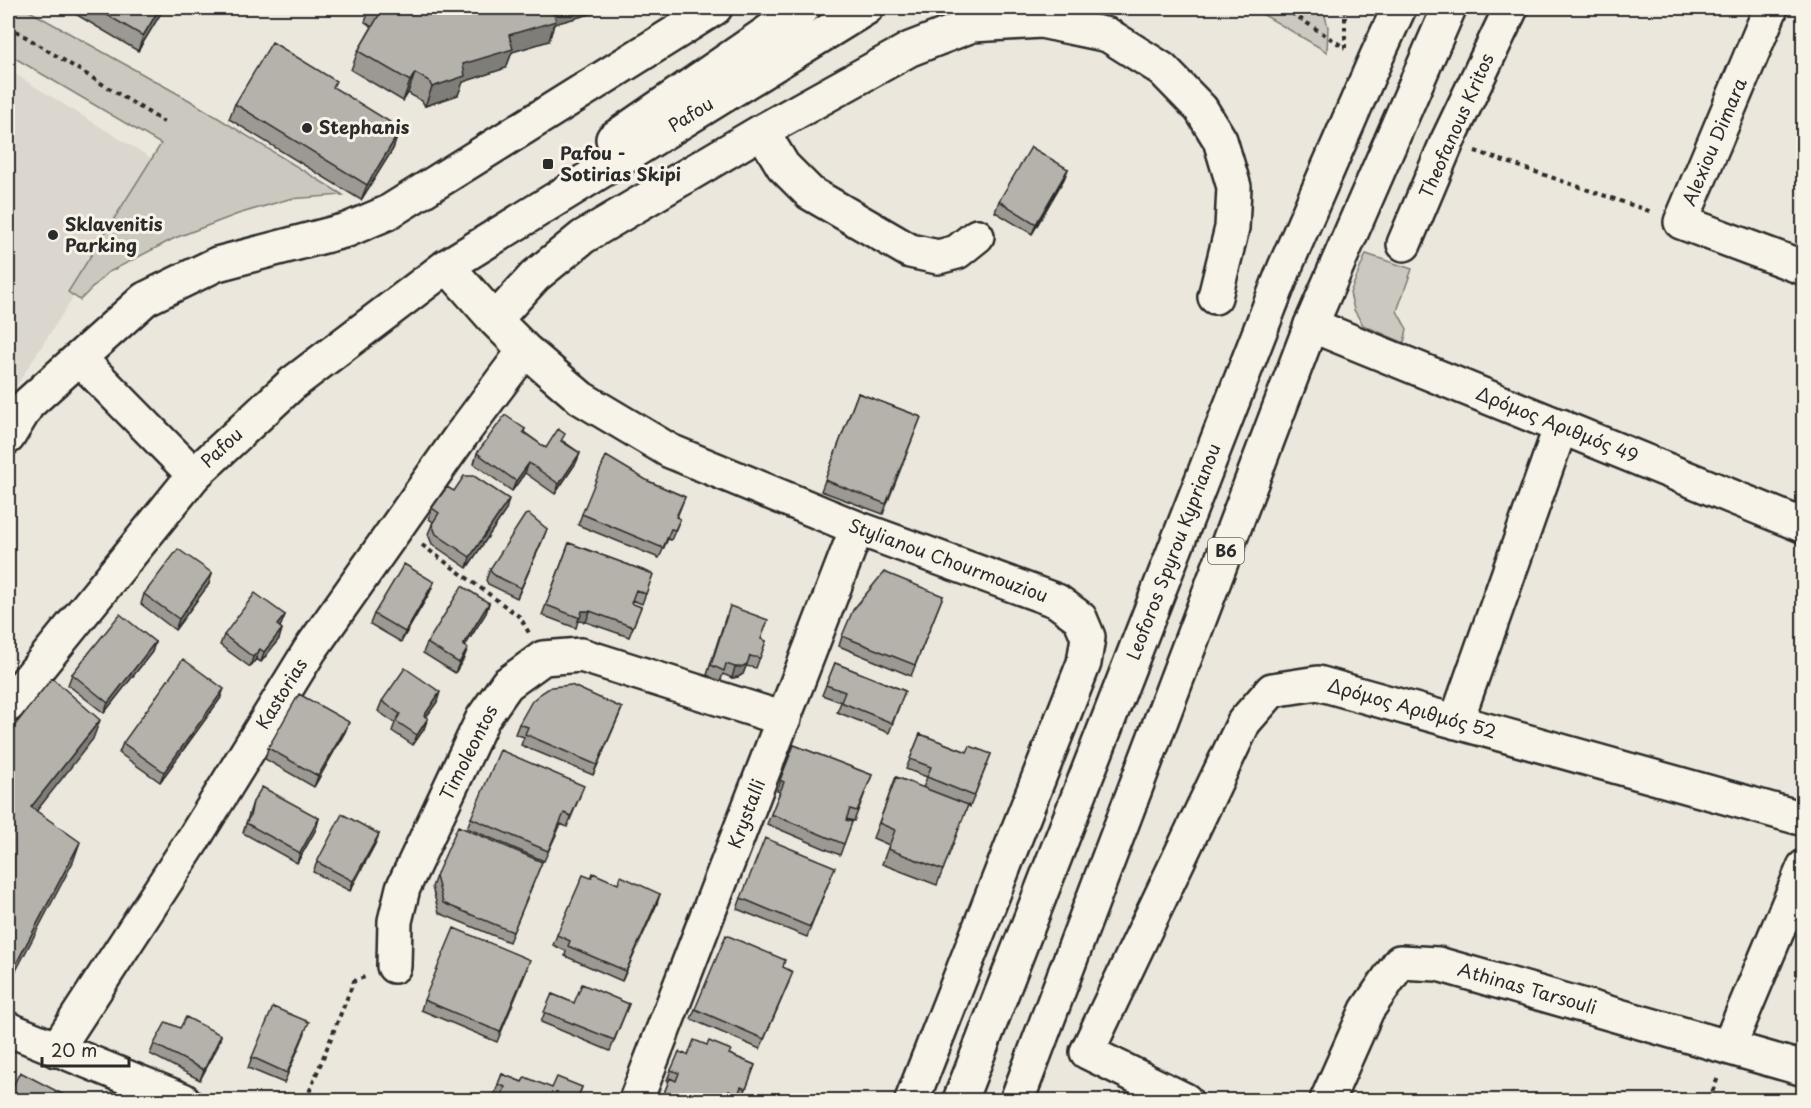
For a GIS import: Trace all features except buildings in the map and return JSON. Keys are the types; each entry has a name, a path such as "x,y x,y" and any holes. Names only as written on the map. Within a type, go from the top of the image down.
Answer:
{"street":[{"path":"8,437 28,404 145,299 217,264 347,230 387,213 715,8"},
{"name":"Pafou","path":"485,242 577,165 802,8"},
{"name":"Pafou","path":"8,705 194,475 294,383 447,266 866,8"},
{"path":"1373,8 1377,56"},
{"name":"Leoforos Spyrou Kyprianou","path":"960,1101 1285,267 1399,8"},
{"name":"B6","path":"1017,1101 1311,325 1449,8"},
{"name":"Theofanous Kritos","path":"1404,244 1448,142 1511,8"},
{"name":"Alexiou Dimara","path":"1771,8 1681,222 1803,268"},
{"path":"495,320 535,276 583,237 762,131 910,49 972,25 1041,21 1108,36 1162,69 1201,109 1220,140 1234,188 1232,228 1215,297"},
{"path":"762,131 783,166 810,193 910,251 938,257 957,252 976,236"},
{"name":"Stylianou Chourmouziou","path":"447,266 525,350 581,398 670,451 857,528 1057,601 1080,618 1088,637 1084,663 912,1101"},
{"name":"Δρόμος Αριθμός 49","path":"1311,325 1803,526"},
{"name":"Kastorias","path":"56,1050 196,835 310,650 525,350"},
{"path":"78,358 194,475"},
{"path":"1456,722 1561,426"},
{"name":"Krystalli","path":"636,1101 857,528"},
{"path":"543,658 581,655 784,719"},
{"name":"Timoleontos","path":"394,966 395,921 403,888 483,718 507,684 543,658"},
{"name":"Δρόμος Αριθμός 52","path":"1185,1101 1087,1052 1245,722 1272,690 1318,683 1803,819"},
{"path":"1730,1046 1803,867"},
{"name":"Athinas Tarsouli","path":"1326,1101 1367,1010 1400,962 1438,964 1730,1046 1803,1069"},
{"path":"8,1029 183,1101"}],"path":[{"path":"1284,8 1345,48 1345,8"},
{"path":"1294,14 1297,8"},
{"path":"8,26 164,122"},
{"path":"1448,142 1681,222"},
{"path":"397,527 520,617 543,658"},
{"path":"306,1101 354,981 394,966"}],"shaded area":[{"path":"8,8 24,8 189,100 343,195 289,199 238,214 175,238 107,273 80,300 68,292 161,144 8,54"},
{"path":"1252,8 1323,8 1328,27 1327,52"},
{"name":"Sklavenitis Parking","path":"8,70 159,163 8,399"},
{"path":"1366,254 1412,269 1397,311 1407,329 1404,343 1363,325 1354,310 1350,293"}],"place":[{"name":"Stephanis","path":"307,128"},
{"name":"Pafou - Sotirias Skipi","path":"548,164"},
{"name":"Sklavenitis Parking","path":"53,235"}]}
